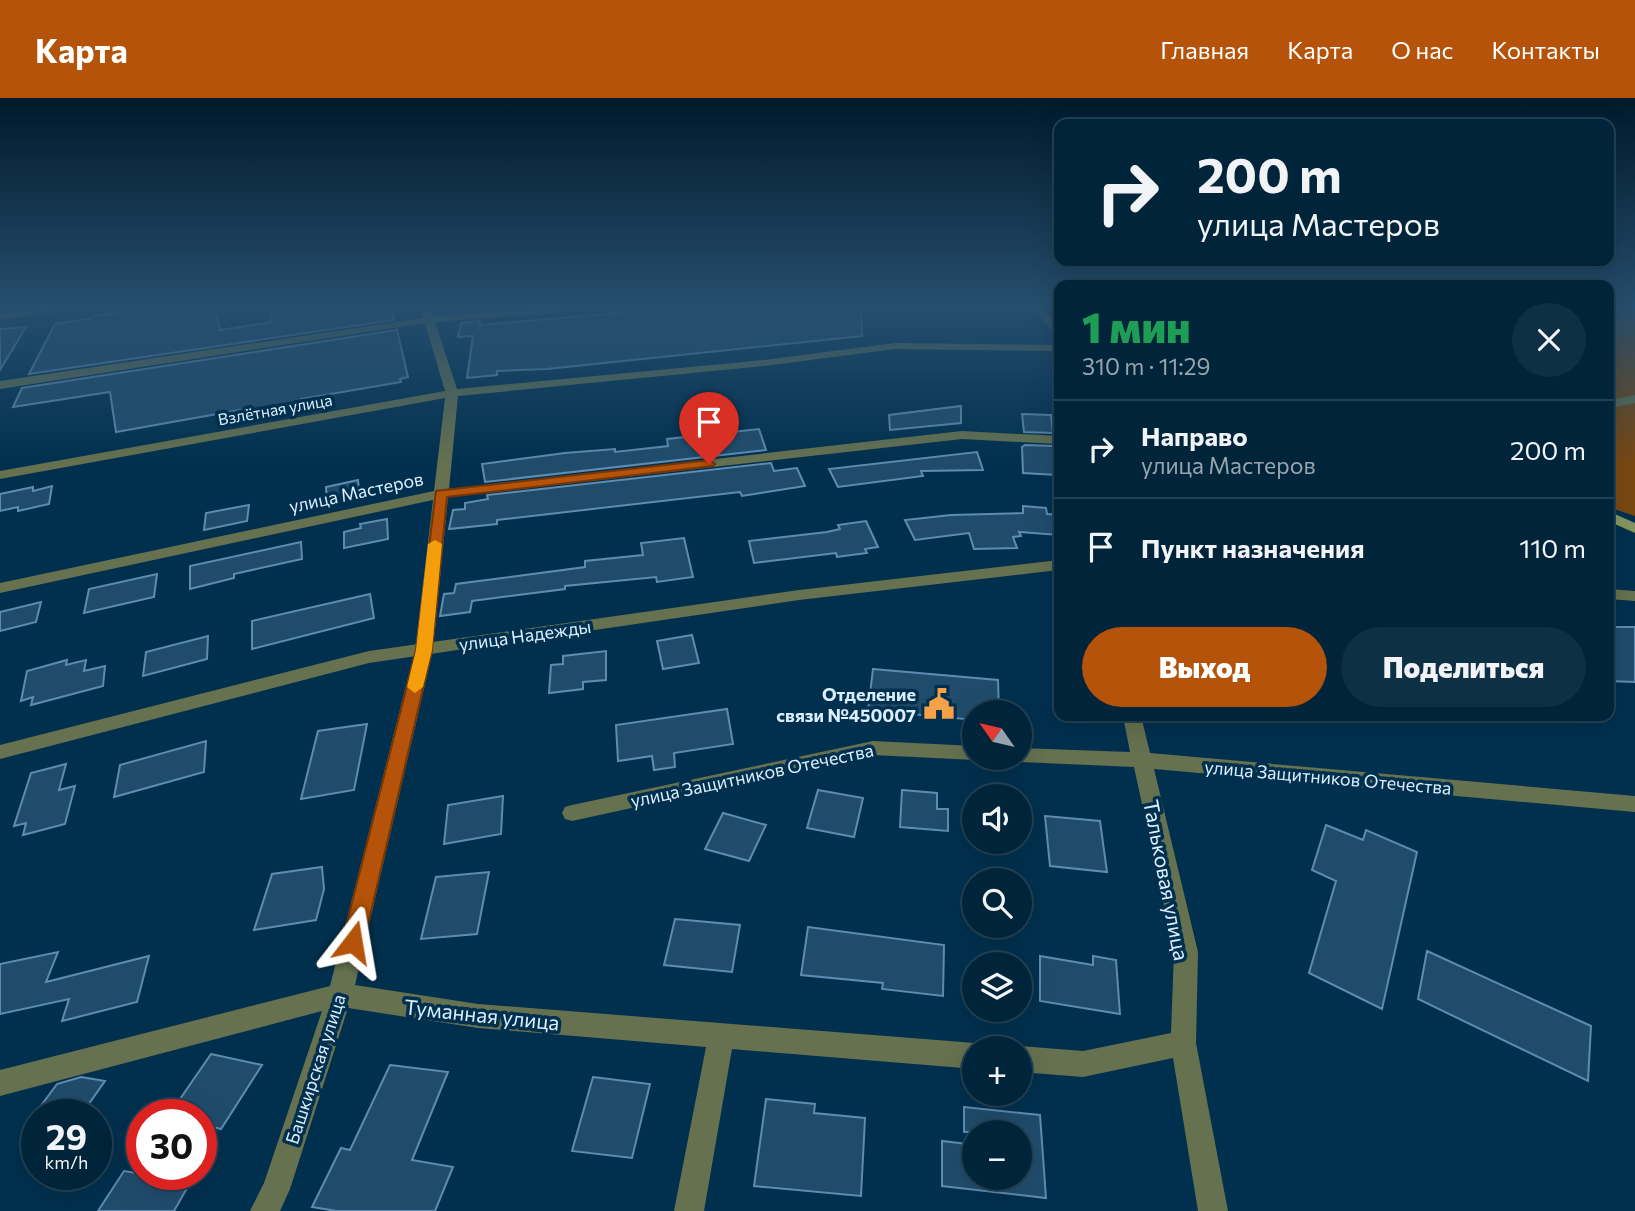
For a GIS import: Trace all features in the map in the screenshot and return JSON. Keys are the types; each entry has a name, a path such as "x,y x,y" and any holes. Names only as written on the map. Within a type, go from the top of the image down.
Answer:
{"main road":[{"path":"1614,518 1635,530"}],"street":[{"path":"0,385 150,360"},
{"name":"Башкирская улица","path":"265,1211 276,1189 340,995 424,650 452,393 441,360"},
{"name":"Взлётная улица","path":"0,475 452,393 788,360"},
{"path":"1614,403 1635,399"},
{"name":"улица Мастеров","path":"0,588 440,494 962,435 1054,440"},
{"name":"улица Надежды","path":"0,752 369,657 799,595 1054,566"},
{"path":"1614,594 1635,596"},
{"name":"Тальковая улица","path":"1133,721 1186,952 1184,1043 1213,1211"},
{"name":"улица Защитников Отечества","path":"572,813 873,748 962,752"},
{"name":"улица Защитников Отечества","path":"1032,755 1142,760 1635,804"},
{"name":"Туманная улица","path":"0,1083 340,995 478,1016 962,1054"},
{"path":"689,1211 721,1035"},
{"path":"1032,1060 1083,1064 1184,1043"}],"shaded area":[{"path":"1614,360 1635,360 1635,516 1614,509"}],"building":[{"path":"36,360 124,360 29,374"},
{"path":"203,360 404,360 408,377 400,379 401,382 301,399 301,402 262,408 263,411 241,415 240,410 116,432 110,392 13,407 22,388"},
{"path":"470,360 633,360 497,371 497,375 467,378"},
{"path":"961,406 961,423 890,430 889,415"},
{"path":"1022,414 1051,415 1053,433 1024,432"},
{"path":"759,429 766,450 485,482 482,464 565,453 615,449 615,452 668,446 667,439"},
{"path":"1054,446 1054,475 1023,473 1022,447"},
{"path":"977,452 983,470 921,471 923,476 838,487 829,469"},
{"path":"771,463 774,471 797,468 805,486 742,496 740,492 497,520 497,524 449,529 453,510 465,509 465,503 488,499 487,495"},
{"path":"358,480 360,499 327,503 326,487"},
{"path":"52,486 49,504 18,511 18,507 0,511 0,494"},
{"path":"249,505 247,521 204,530 206,513"},
{"path":"1023,506 1046,508 1047,514 1054,515 1054,535 1019,532 1021,536 1013,537 1017,548 974,549 969,533 915,540 905,520 951,515 1023,513"},
{"path":"387,519 388,539 344,548 344,532 361,528 360,524"},
{"path":"866,521 878,547 865,549 867,553 837,557 836,553 754,563 749,541 827,532 840,529 838,525"},
{"path":"684,538 693,577 657,582 656,577 565,586 565,589 472,601 470,612 440,616 444,594 454,593 456,584 585,567 585,561 643,555 641,543"},
{"path":"301,542 302,559 234,574 234,578 190,589 190,566"},
{"path":"157,574 154,597 84,613 89,589"},
{"path":"370,594 374,618 252,649 252,621"},
{"path":"41,602 36,622 0,631 0,612"},
{"path":"1614,627 1635,627 1635,682 1614,681"},
{"path":"692,635 699,663 663,669 657,641"},
{"path":"208,636 207,659 143,676 146,652"},
{"path":"606,651 606,680 583,682 583,689 549,693 551,665 563,664 563,656"},
{"path":"67,660 66,665 86,660 84,671 105,666 103,686 31,705 33,697 21,701 27,671"},
{"path":"873,669 998,680 999,700 962,700 962,719 868,710"},
{"path":"727,709 733,744 674,753 675,767 654,770 652,756 618,761 616,725"},
{"path":"367,724 354,790 301,799 318,731"},
{"path":"206,741 204,772 114,797 120,765"},
{"path":"66,764 59,790 75,786 65,824 23,835 26,823 14,826 31,773"},
{"path":"818,790 863,798 854,837 807,828"},
{"path":"902,790 937,793 937,809 948,809 948,831 900,827"},
{"path":"503,796 501,834 444,844 448,805"},
{"path":"723,813 766,825 749,861 705,849"},
{"path":"1045,816 1100,821 1107,872 1050,866"},
{"path":"1326,825 1363,840 1366,830 1417,852 1382,1009 1309,973 1336,881 1312,870"},
{"path":"322,867 324,889 316,920 254,930 272,874"},
{"path":"489,872 477,934 421,939 436,877"},
{"path":"675,919 740,925 732,972 664,965"},
{"path":"808,927 944,945 943,996 882,989 883,983 801,975"},
{"path":"1427,951 1591,1026 1588,1081 1418,999"},
{"path":"58,952 46,982 149,956 137,1002 62,1021 69,999 0,1014 0,964"},
{"path":"1040,956 1093,965 1093,956 1116,960 1120,1014 1040,1001"},
{"path":"211,1054 262,1065 221,1129 217,1128 217,1099 180,1099"},
{"path":"390,1065 448,1072 412,1160 453,1167 435,1211 337,1211 312,1207 341,1148 350,1150"},
{"path":"81,1077 105,1081 92,1099 46,1099 57,1084"},
{"path":"593,1077 650,1084 632,1158 572,1151"},
{"path":"766,1099 815,1104 814,1113 865,1118 861,1196 754,1186"},
{"path":"964,1107 1040,1115 1046,1198 977,1190 1032,1190 1032,1120 964,1120"},
{"path":"942,1141 962,1143 962,1188 942,1186"},
{"path":"124,1171 126,1190 186,1190 174,1211 98,1211"}],"slow traffic":[{"path":"415,687 424,650 435,544"}],"place":[{"name":"Отделение связи №450007","path":"939,704"}],"route":[{"path":"353,942 424,650 440,494 709,464"}]}
